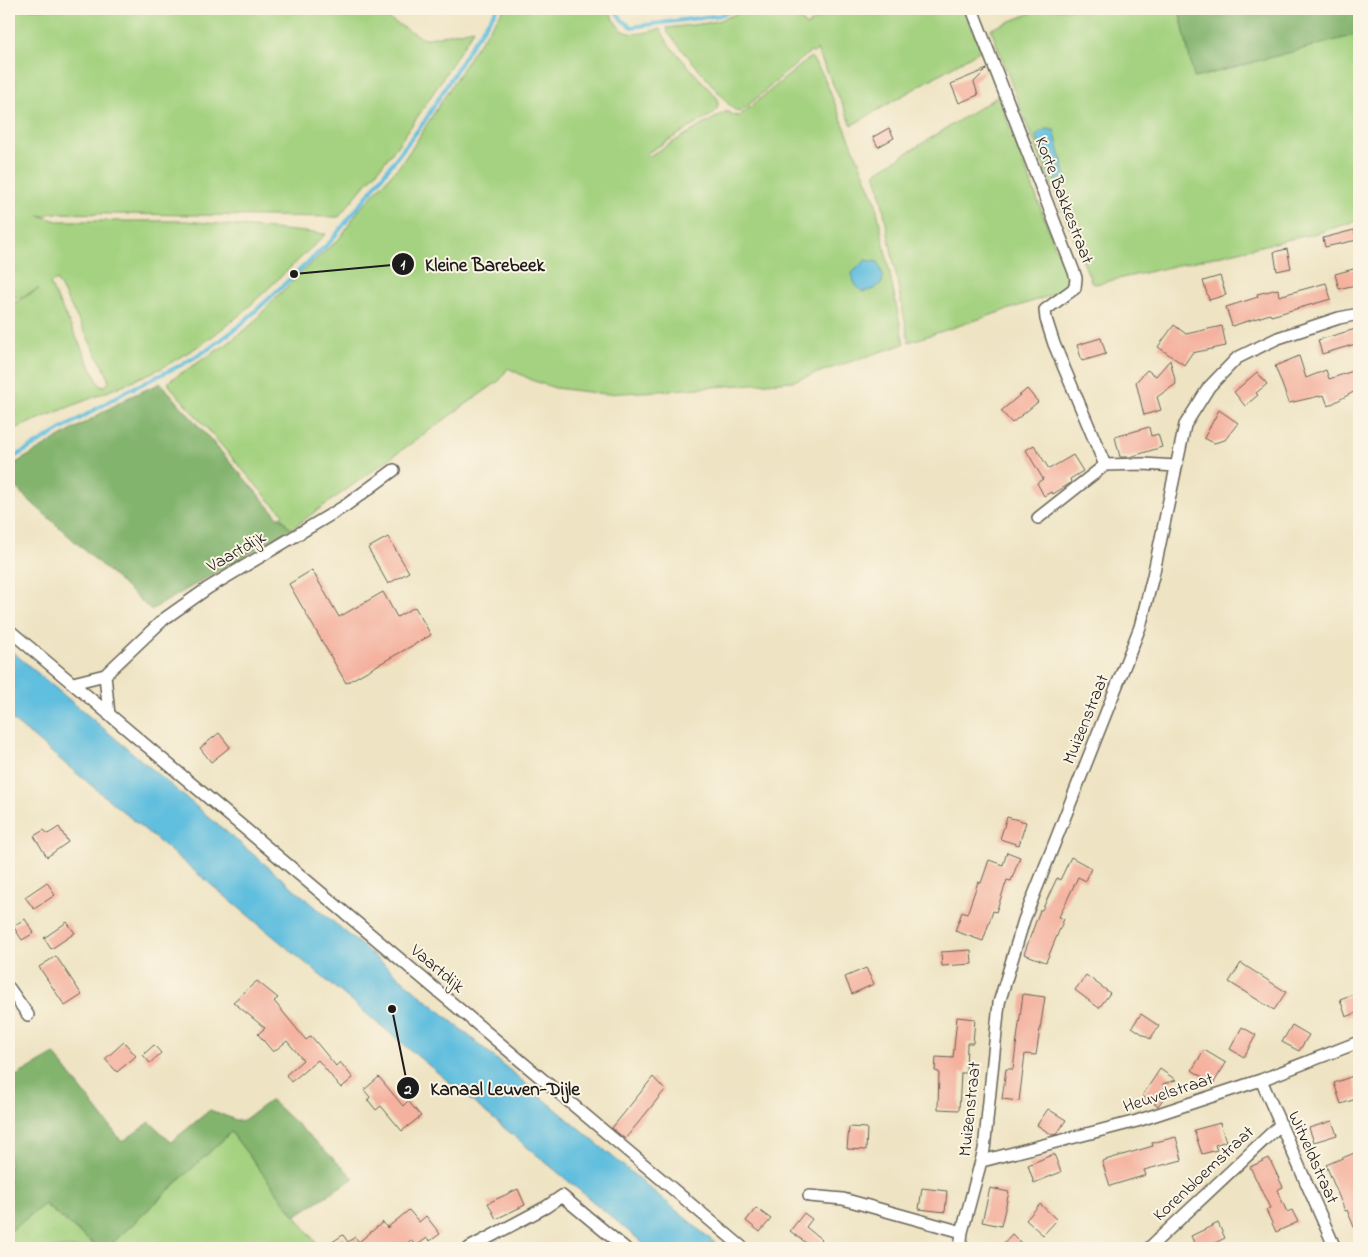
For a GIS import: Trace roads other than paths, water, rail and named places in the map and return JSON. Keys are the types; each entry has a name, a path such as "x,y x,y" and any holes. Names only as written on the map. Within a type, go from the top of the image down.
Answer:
{"street":[{"name":"Korte Bakkestraat","path":"972,9 1076,278 1075,288 1045,310 1046,318 1054,344 1105,465"},
{"name":"Muizenstraat","path":"960,1248 962,1232 982,1161 999,1003 1024,920 1140,628 1185,425 1209,387 1237,358 1278,338 1339,318 1359,314"},
{"path":"1038,518 1105,465 1143,464 1176,466"},
{"name":"Vaartdijk","path":"72,684 105,675 164,619 208,588 345,506 394,470"},
{"name":"Vaartdijk","path":"9,630 743,1248"},
{"path":"105,675 109,715"},
{"path":"9,988 28,1015"},
{"name":"Heuvelstraat","path":"982,1161 1137,1122 1261,1080 1359,1042"},
{"name":"Witveldstraat","path":"1261,1080 1335,1248"},
{"name":"Korenbloemstraat","path":"1150,1248 1281,1124"},
{"path":"469,1248 546,1207 562,1196 625,1248"},
{"path":"809,1196 843,1199 962,1232"}],"water":[{"path":"1047,129 1054,130 1066,177 1057,180 1054,180 1044,160 1036,136 1041,131"},
{"path":"866,260 878,262 883,276 882,283 874,289 863,292 855,284 852,273"},
{"path":"9,649 721,1248 649,1248 9,717"}],"waterway":[{"path":"9,460 127,391 183,364 210,348 238,327 330,242 424,122 474,41 497,9"},
{"path":"614,9 622,20 631,27 721,15 735,9"}],"place":[{"name":"Kleine Barebeek","path":"294,274"},
{"name":"Kanaal Leuven-Dijle","path":"392,1009"}]}
